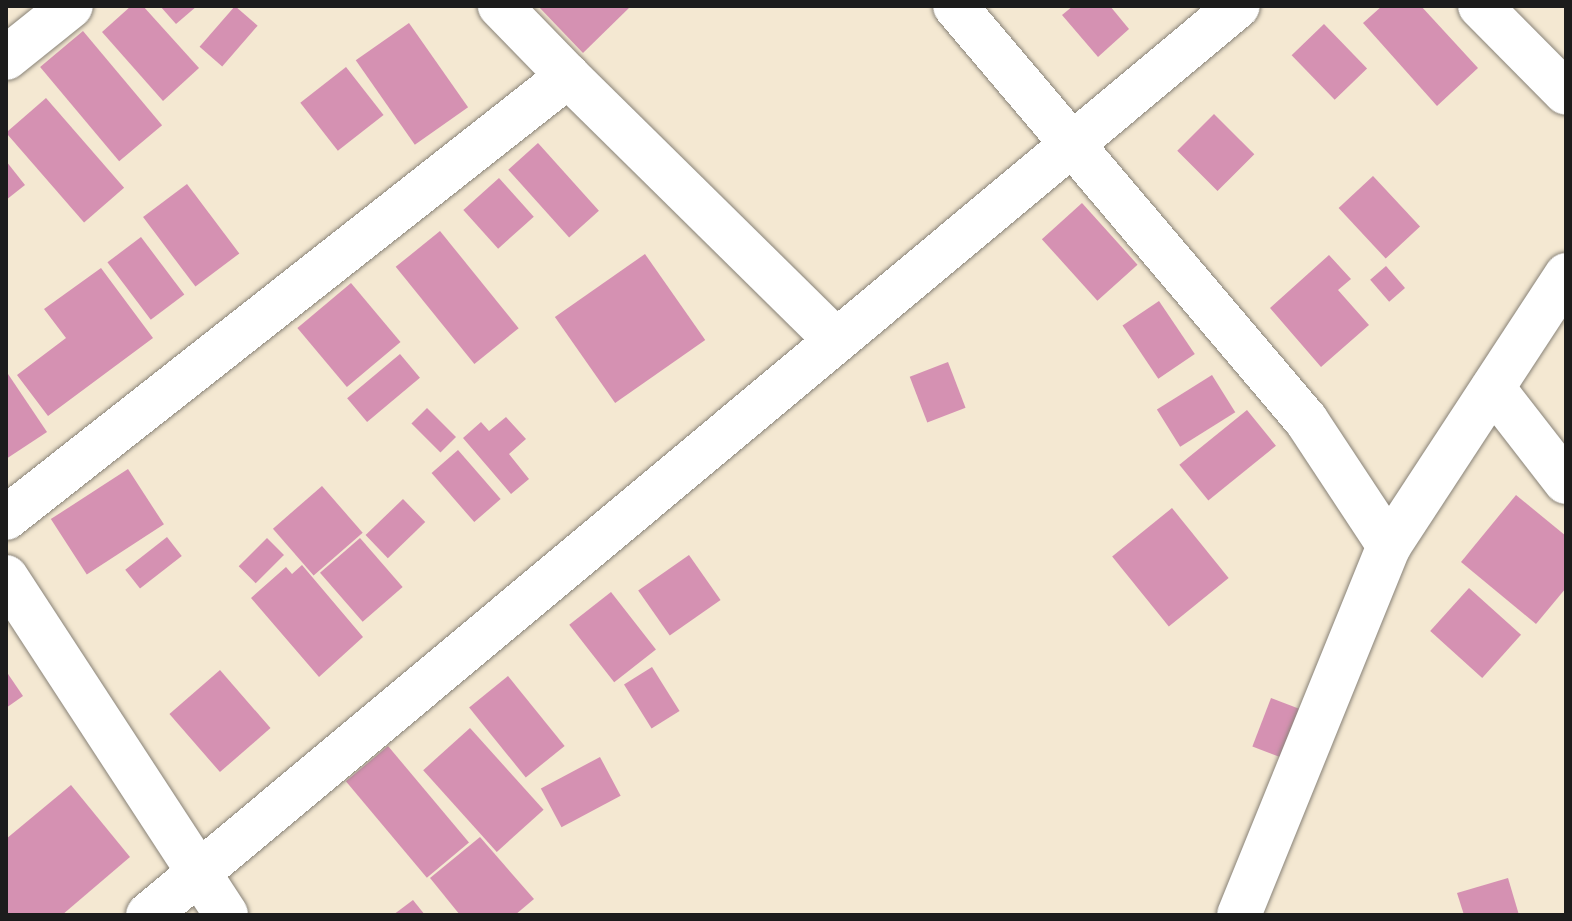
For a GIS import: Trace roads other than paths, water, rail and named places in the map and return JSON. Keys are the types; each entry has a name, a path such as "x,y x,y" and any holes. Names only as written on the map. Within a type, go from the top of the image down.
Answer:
{"street":[{"path":"6,58 71,6"},
{"path":"500,6 836,340"},
{"path":"955,6 1306,420 1389,546"},
{"path":"148,915 196,871 1238,6"},
{"path":"1480,6 1566,93"},
{"path":"6,518 568,76"},
{"path":"1239,915 1389,546 1566,275"},
{"path":"1493,388 1566,482"},
{"path":"6,577 226,915"}]}
